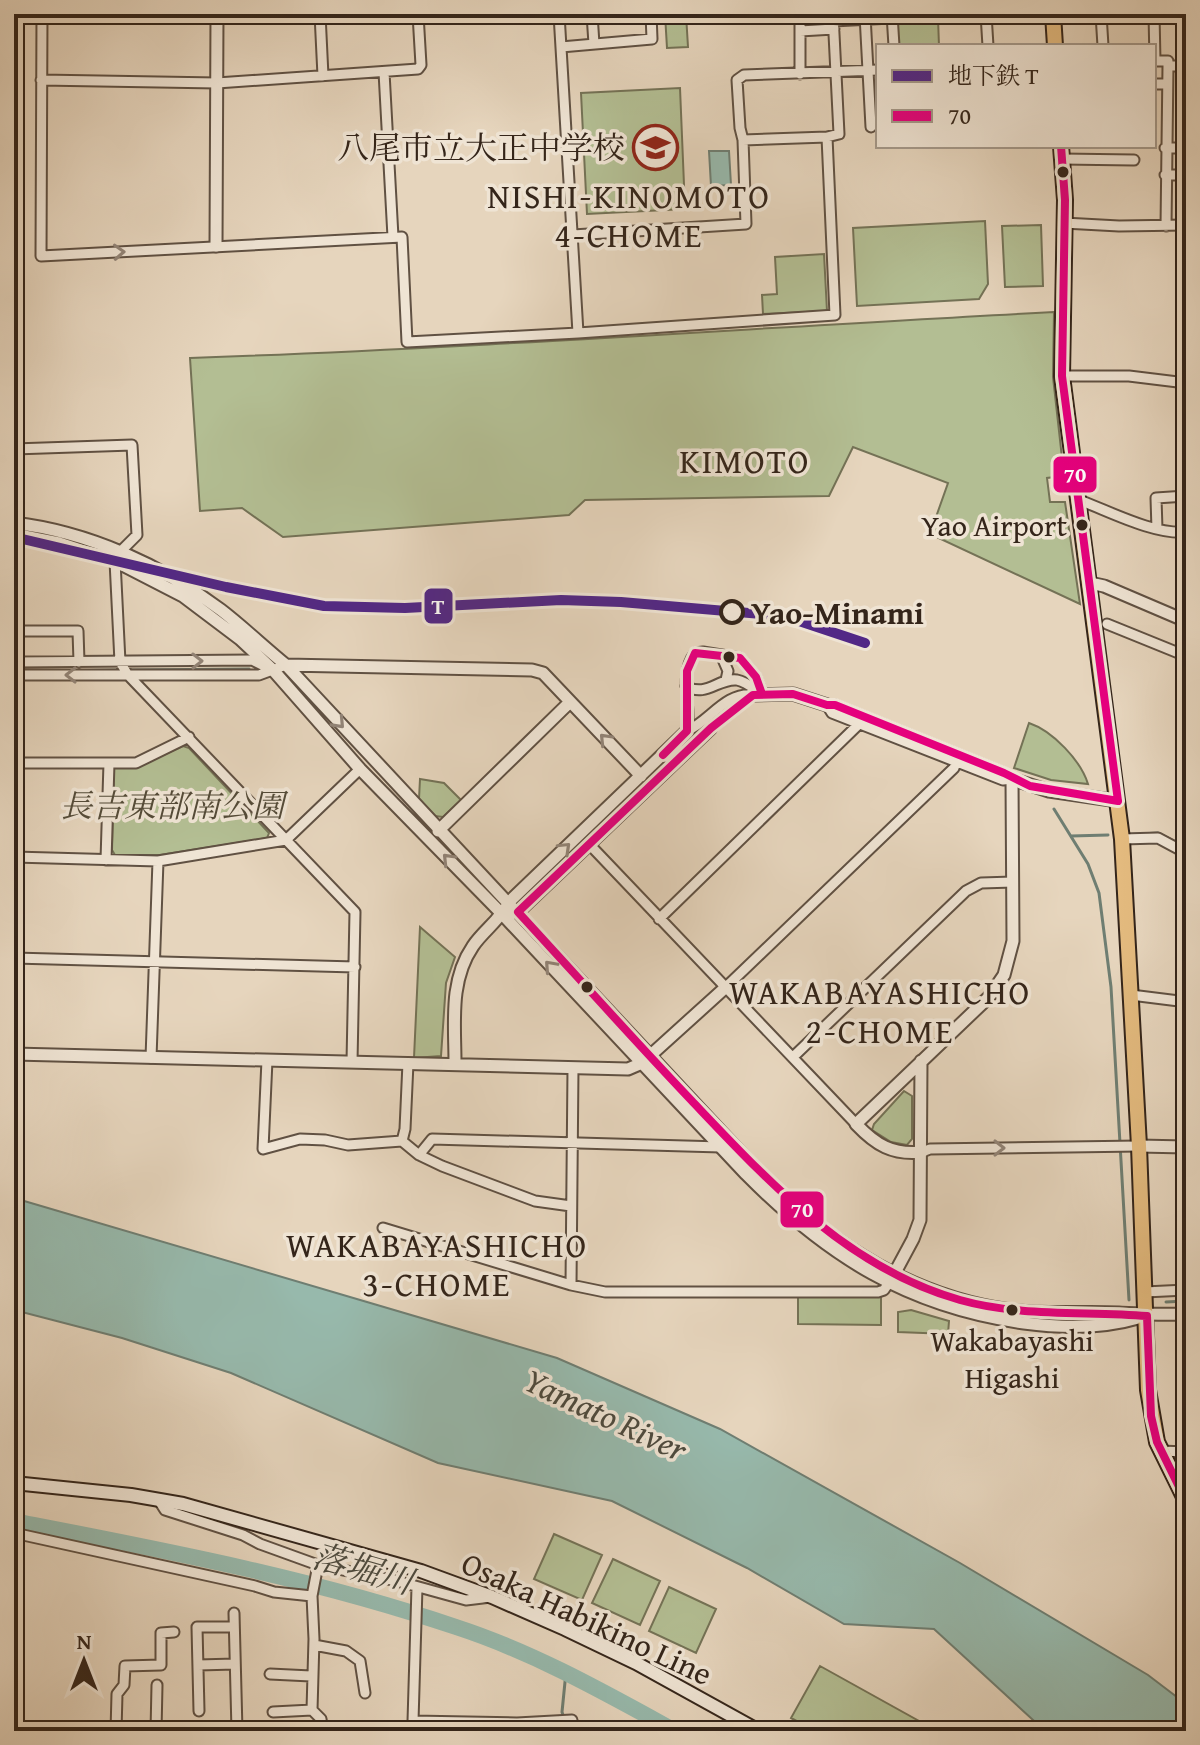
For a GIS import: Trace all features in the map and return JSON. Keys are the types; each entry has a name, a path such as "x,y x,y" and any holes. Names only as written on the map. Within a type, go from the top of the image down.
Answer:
{"main road":[{"path":"1053,14 1055,44"},
{"path":"1061,152 1064,223 1062,376 1122,839 1151,1416 1161,1451 1186,1501"},
{"name":"Osaka Habikino Line","path":"14,1483 158,1499 421,1571 492,1597 636,1663 759,1731"}],"street":[{"path":"42,14 41,256 402,237 407,342 835,315 827,137"},
{"path":"147,14 217,15 216,246"},
{"path":"320,14 323,76"},
{"path":"41,80 217,83 418,69 421,65 418,14"},
{"path":"559,14 578,333"},
{"path":"592,14 594,44"},
{"path":"561,47 652,39 651,14"},
{"path":"800,14 800,74"},
{"path":"800,31 865,17 969,14"},
{"path":"986,14 988,44"},
{"path":"1101,14 1103,44"},
{"path":"1154,14 1155,44"},
{"path":"893,16 894,44"},
{"path":"865,17 873,70 871,127"},
{"path":"743,140 839,134 834,22"},
{"path":"1156,61 1168,61 1166,226"},
{"path":"1168,66 1186,66"},
{"path":"573,235 746,224 737,80 744,75 873,70"},
{"path":"384,72 393,237"},
{"path":"1156,84 1167,84"},
{"path":"1165,148 1186,148"},
{"path":"1061,152 1134,160"},
{"path":"1165,175 1186,175"},
{"path":"1064,223 1186,225"},
{"path":"1062,376 1129,376 1186,383"},
{"path":"14,449 132,445 137,535 118,556 120,662 128,675 355,912 352,1062"},
{"path":"1157,529 1156,498 1186,496"},
{"path":"1079,500 1157,529 1186,532"},
{"path":"14,523 75,535 171,577 222,611 286,665 438,831 509,902 721,1147 775,1204 833,1251 934,1303 972,1314 1048,1326 1117,1325 1147,1316 1186,1314"},
{"path":"14,534 118,556 210,614 273,670 360,769 795,1208 891,1280"},
{"path":"1090,583 1186,621"},
{"path":"1107,624 1186,656"},
{"path":"14,631 78,631 79,662"},
{"path":"687,731 686,686 689,661 695,653 740,658 756,677 757,695"},
{"path":"686,686 702,691 726,680 728,671 721,655"},
{"path":"14,662 252,660 273,670"},
{"path":"14,675 259,675 286,665 532,670 543,673 641,776"},
{"path":"726,680 744,682 757,695"},
{"path":"455,1063 454,1017 459,972 471,948 503,915 509,902 687,731 729,700 746,694 793,694 835,705 1003,780 1012,779 1049,791 1118,801"},
{"path":"503,915 518,912 711,728 757,695"},
{"path":"438,831 570,702"},
{"path":"827,705 832,713 957,758"},
{"path":"659,919 859,724"},
{"path":"14,763 136,763 189,737"},
{"path":"14,1054 628,1069 646,1060 726,987 954,768 957,758"},
{"path":"106,860 109,763"},
{"path":"14,857 158,861 286,840 360,769"},
{"path":"856,1124 989,997 1004,975 1013,941 1012,779"},
{"path":"1122,839 1158,838 1186,853"},
{"path":"590,845 879,1146 892,1151 922,1152 930,1149 1186,1147"},
{"path":"151,1058 158,861"},
{"path":"793,1057 966,891 981,883 1013,882"},
{"path":"14,958 355,967"},
{"path":"1131,995 1179,1001 1186,1005"},
{"path":"267,1060 263,1149 300,1139 348,1145 402,1141 419,1155 535,1201 571,1206"},
{"path":"383,1228 571,1285 605,1292 878,1292 884,1290 891,1280 920,1220 921,1061"},
{"path":"402,1141 408,1063"},
{"path":"571,1285 573,1068"},
{"path":"419,1155 432,1139 721,1147"},
{"path":"1145,1292 1186,1290"},
{"path":"1161,1451 1186,1452"},
{"path":"158,1499 165,1510 243,1535 318,1565 417,1592 466,1600 492,1597"},
{"path":"14,1533 274,1592 312,1596"},
{"path":"318,1565 312,1596 312,1710 321,1719 323,1731"},
{"path":"417,1592 411,1726 517,1727 567,1720"},
{"path":"234,1613 237,1731"},
{"path":"199,1711 197,1627 234,1627"},
{"path":"116,1731 117,1694 124,1685 125,1666 161,1665 161,1633 174,1632"},
{"path":"314,1645 346,1651 360,1661 365,1693"},
{"path":"198,1665 235,1664"},
{"path":"270,1674 311,1676"},
{"path":"156,1731 157,1685"},
{"path":"273,1712 312,1710"}],"green space":[{"path":"665,14 686,14 688,47 667,48"},
{"path":"938,18 939,44 898,44 897,24 900,20"},
{"path":"680,88 685,209 587,214 581,93"},
{"path":"985,221 988,284 979,299 857,306 853,228"},
{"path":"1041,225 1043,286 1005,287 1002,226"},
{"path":"824,254 827,311 763,314 762,295 777,294 775,257"},
{"path":"1054,312 1053,377 1064,476 1047,478 1050,502 1065,502 1080,604 930,534 948,483 853,447 829,496 585,500 569,515 283,537 242,508 200,511 190,358"},
{"path":"1029,723 1065,748 1088,784 1051,780 1014,768"},
{"name":"長吉東部南公園","path":"183,746 189,748 269,833 267,838 160,855 115,855 112,850 114,767 137,767"},
{"path":"420,779 444,783 461,800 443,817 435,816 419,799"},
{"path":"420,927 455,957 446,983 441,1056 414,1058"},
{"path":"904,1091 912,1096 912,1139 907,1145 891,1142 872,1130"},
{"path":"881,1295 881,1325 798,1324 798,1297"},
{"path":"911,1310 949,1321 948,1334 898,1332 898,1312"},
{"path":"554,1534 602,1555 582,1600 534,1579"},
{"path":"613,1559 660,1581 640,1625 592,1603"},
{"path":"669,1587 716,1609 696,1653 649,1631"},
{"path":"820,1666 937,1731 815,1731 791,1718"}],"water":[{"path":"709,151 729,151 731,185 711,186"},
{"name":"Yamato River","path":"14,1198 557,1358 720,1429 960,1563 1148,1675 1186,1704 1186,1731 1045,1731 934,1629 844,1624 747,1568 612,1501 438,1463 231,1373 122,1338 14,1310"}],"waterway":[{"path":"129,670 249,669"},
{"path":"57,671 121,670"},
{"path":"1054,809 1088,864 1099,893 1111,987 1129,1300"},
{"path":"1141,834 1158,833 1186,847"},
{"path":"1071,836 1108,835"},
{"path":"1166,1302 1186,1301"},
{"name":"落堀川","path":"14,1521 237,1566 402,1610 485,1637 540,1661 675,1731"},
{"path":"566,1672 562,1712 568,1731"}],"metro line":[{"name":"T","path":"14,537 226,587 324,606 405,608 561,600 621,602 784,616 865,643"}],"transit line":[{"name":"70","path":"1061,148 1065,200 1062,376 1118,801"},
{"name":"70","path":"663,755 687,731 687,671 695,653 740,658 756,677 762,694"},
{"name":"70","path":"1118,801 1030,786 835,705 793,694 753,695 711,728 518,912 750,1161 812,1219 881,1267 919,1286 983,1305 1029,1311 1147,1316"},
{"name":"70","path":"1147,1316 1151,1416 1157,1442 1186,1501"}],"place":[{"name":"八尾市立大正中学校","path":"656,147"},
{"name":"Yao Airport","path":"1082,525"},
{"name":"Yao-Minami","path":"732,612"},
{"name":"Wakabayashi Higashi","path":"1012,1310"}],"district":[{"name":"NISHI-KINOMOTO 4-CHOME","path":"629,214"},
{"name":"KIMOTO","path":"745,460"},
{"name":"WAKABAYASHICHO 2-CHOME","path":"880,1010"},
{"name":"WAKABAYASHICHO 3-CHOME","path":"437,1264"}]}
